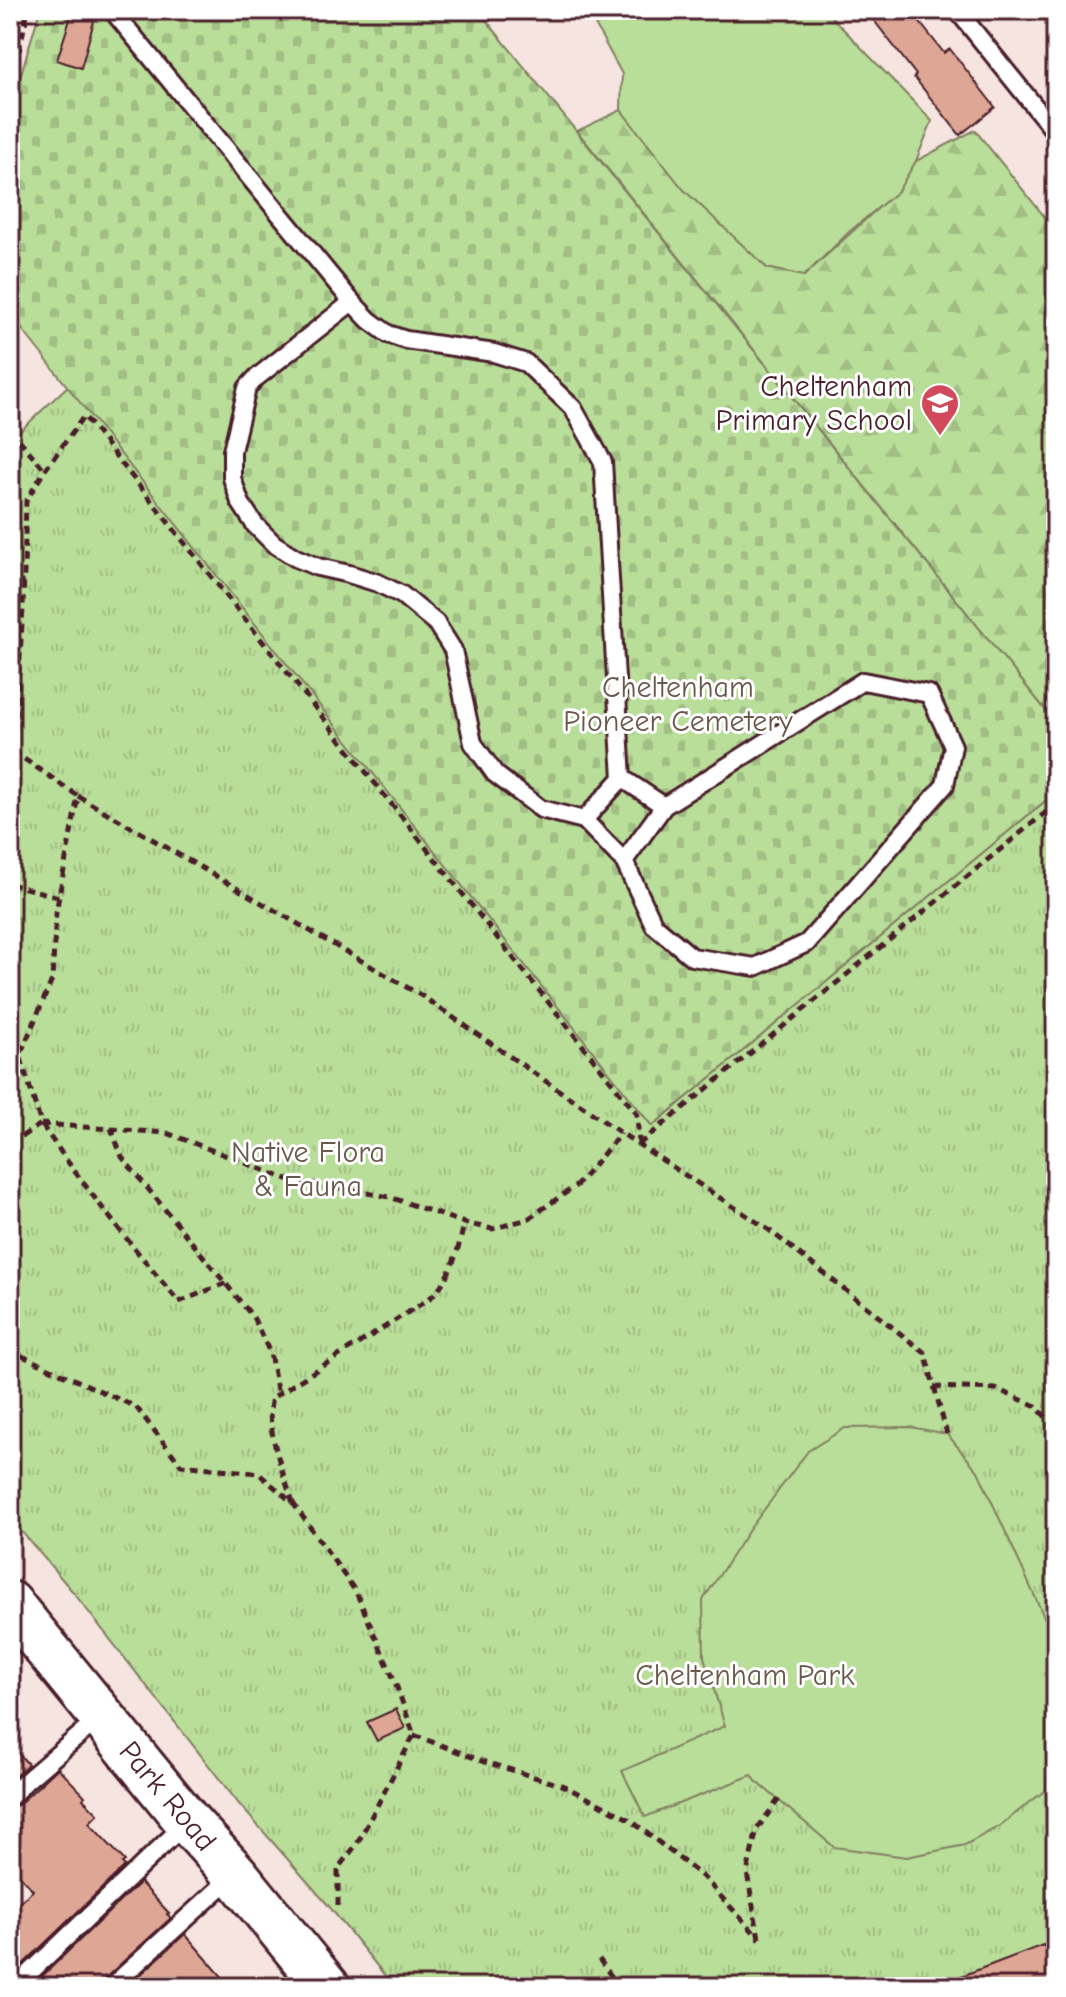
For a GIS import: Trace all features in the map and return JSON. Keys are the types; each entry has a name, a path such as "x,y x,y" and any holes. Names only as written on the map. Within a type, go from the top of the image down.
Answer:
{"street":[{"name":"Park Road","path":"10,1604 327,1987"}],"lane":[{"path":"112,10 369,320 388,334 406,340 494,353 526,363 573,408 603,462 622,778 584,820"},
{"path":"957,10 1056,133"},
{"path":"352,302 247,388 232,451 232,478 240,502 255,525 274,544 296,558 378,583 402,595 436,623 453,650 473,743 495,774 541,809 584,820 624,861 654,925 692,957 755,967 807,943 945,785 953,746 929,694 863,681 664,806 624,861"},
{"path":"622,778 664,806"},
{"path":"10,1797 102,1716"},
{"path":"15,1987 188,1822"},
{"path":"111,1987 235,1874"}],"path":[{"path":"10,92 28,10"},
{"path":"639,1144 637,1114 84,416 26,501 24,581 12,752 78,796 422,996 621,1133 769,1230 925,1353 947,1434"},
{"path":"10,429 45,470"},
{"path":"10,591 24,581"},
{"path":"78,796 56,912 52,980 20,1055 41,1124 100,1207 179,1302 226,1283"},
{"path":"639,1144 1056,804"},
{"path":"10,884 59,897"},
{"path":"10,1144 41,1124 167,1133 287,1179 390,1197 464,1223 492,1229 528,1219 577,1185 621,1133"},
{"path":"111,1128 122,1157 253,1317 270,1353 278,1394"},
{"path":"293,1503 268,1408 272,1398 442,1288 460,1243 464,1223"},
{"path":"10,1347 20,1355 136,1407 181,1465 258,1473 293,1503 356,1592 414,1735 357,1844 338,1868 338,1908"},
{"path":"934,1387 996,1389 1036,1406 1050,1422 1056,1472"},
{"path":"414,1735 485,1762 564,1786 629,1819 703,1877 760,1939 747,1873 757,1829 779,1799"},
{"path":"599,1959 619,1987"}],"green space":[{"name":"Cheltenham Pioneer Cemetery","path":"40,10 478,10 1056,723 1056,792 652,1126 10,314 10,111"},
{"path":"587,10 825,10 932,121 916,161 898,191 849,232 804,276 767,268 683,189 621,110 622,74"},
{"path":"621,110 685,190 767,268 804,276 878,208 916,161 975,130 1056,231 1056,723 577,131"},
{"path":"72,382 652,1126 1056,792 1056,1987 394,1987 328,1905 239,1804 73,1592 10,1518 10,436 16,435"},
{"name":"Cheltenham Park","path":"910,1427 947,1434 978,1471 1050,1630 1056,1649 1056,1782 998,1827 965,1845 907,1857 834,1847 752,1775 645,1817 622,1771 725,1726 704,1657 703,1600 749,1530 808,1451 845,1428"}],"building":[{"path":"73,10 97,10 81,68 57,60"},
{"path":"866,10 910,10 944,53 950,49 995,107 960,135"},
{"path":"396,1709 405,1728 377,1741 367,1722"},
{"path":"10,1744 28,1764 10,1781"},
{"path":"58,1768 98,1814 89,1823 125,1861 122,1863 125,1866 15,1972 10,1967 10,1911 33,1890 10,1865 10,1808 18,1805"},
{"path":"140,1882 171,1918 104,1979 100,1987 31,1987"},
{"path":"185,1934 231,1987 127,1987"},
{"path":"1043,1945 1056,1961 1056,1987 938,1987 938,1985"}],"place":[{"name":"Cheltenham Primary School","path":"940,437"}],"park label":[{"name":"Native Flora & Fauna","path":"308,1169"}]}
